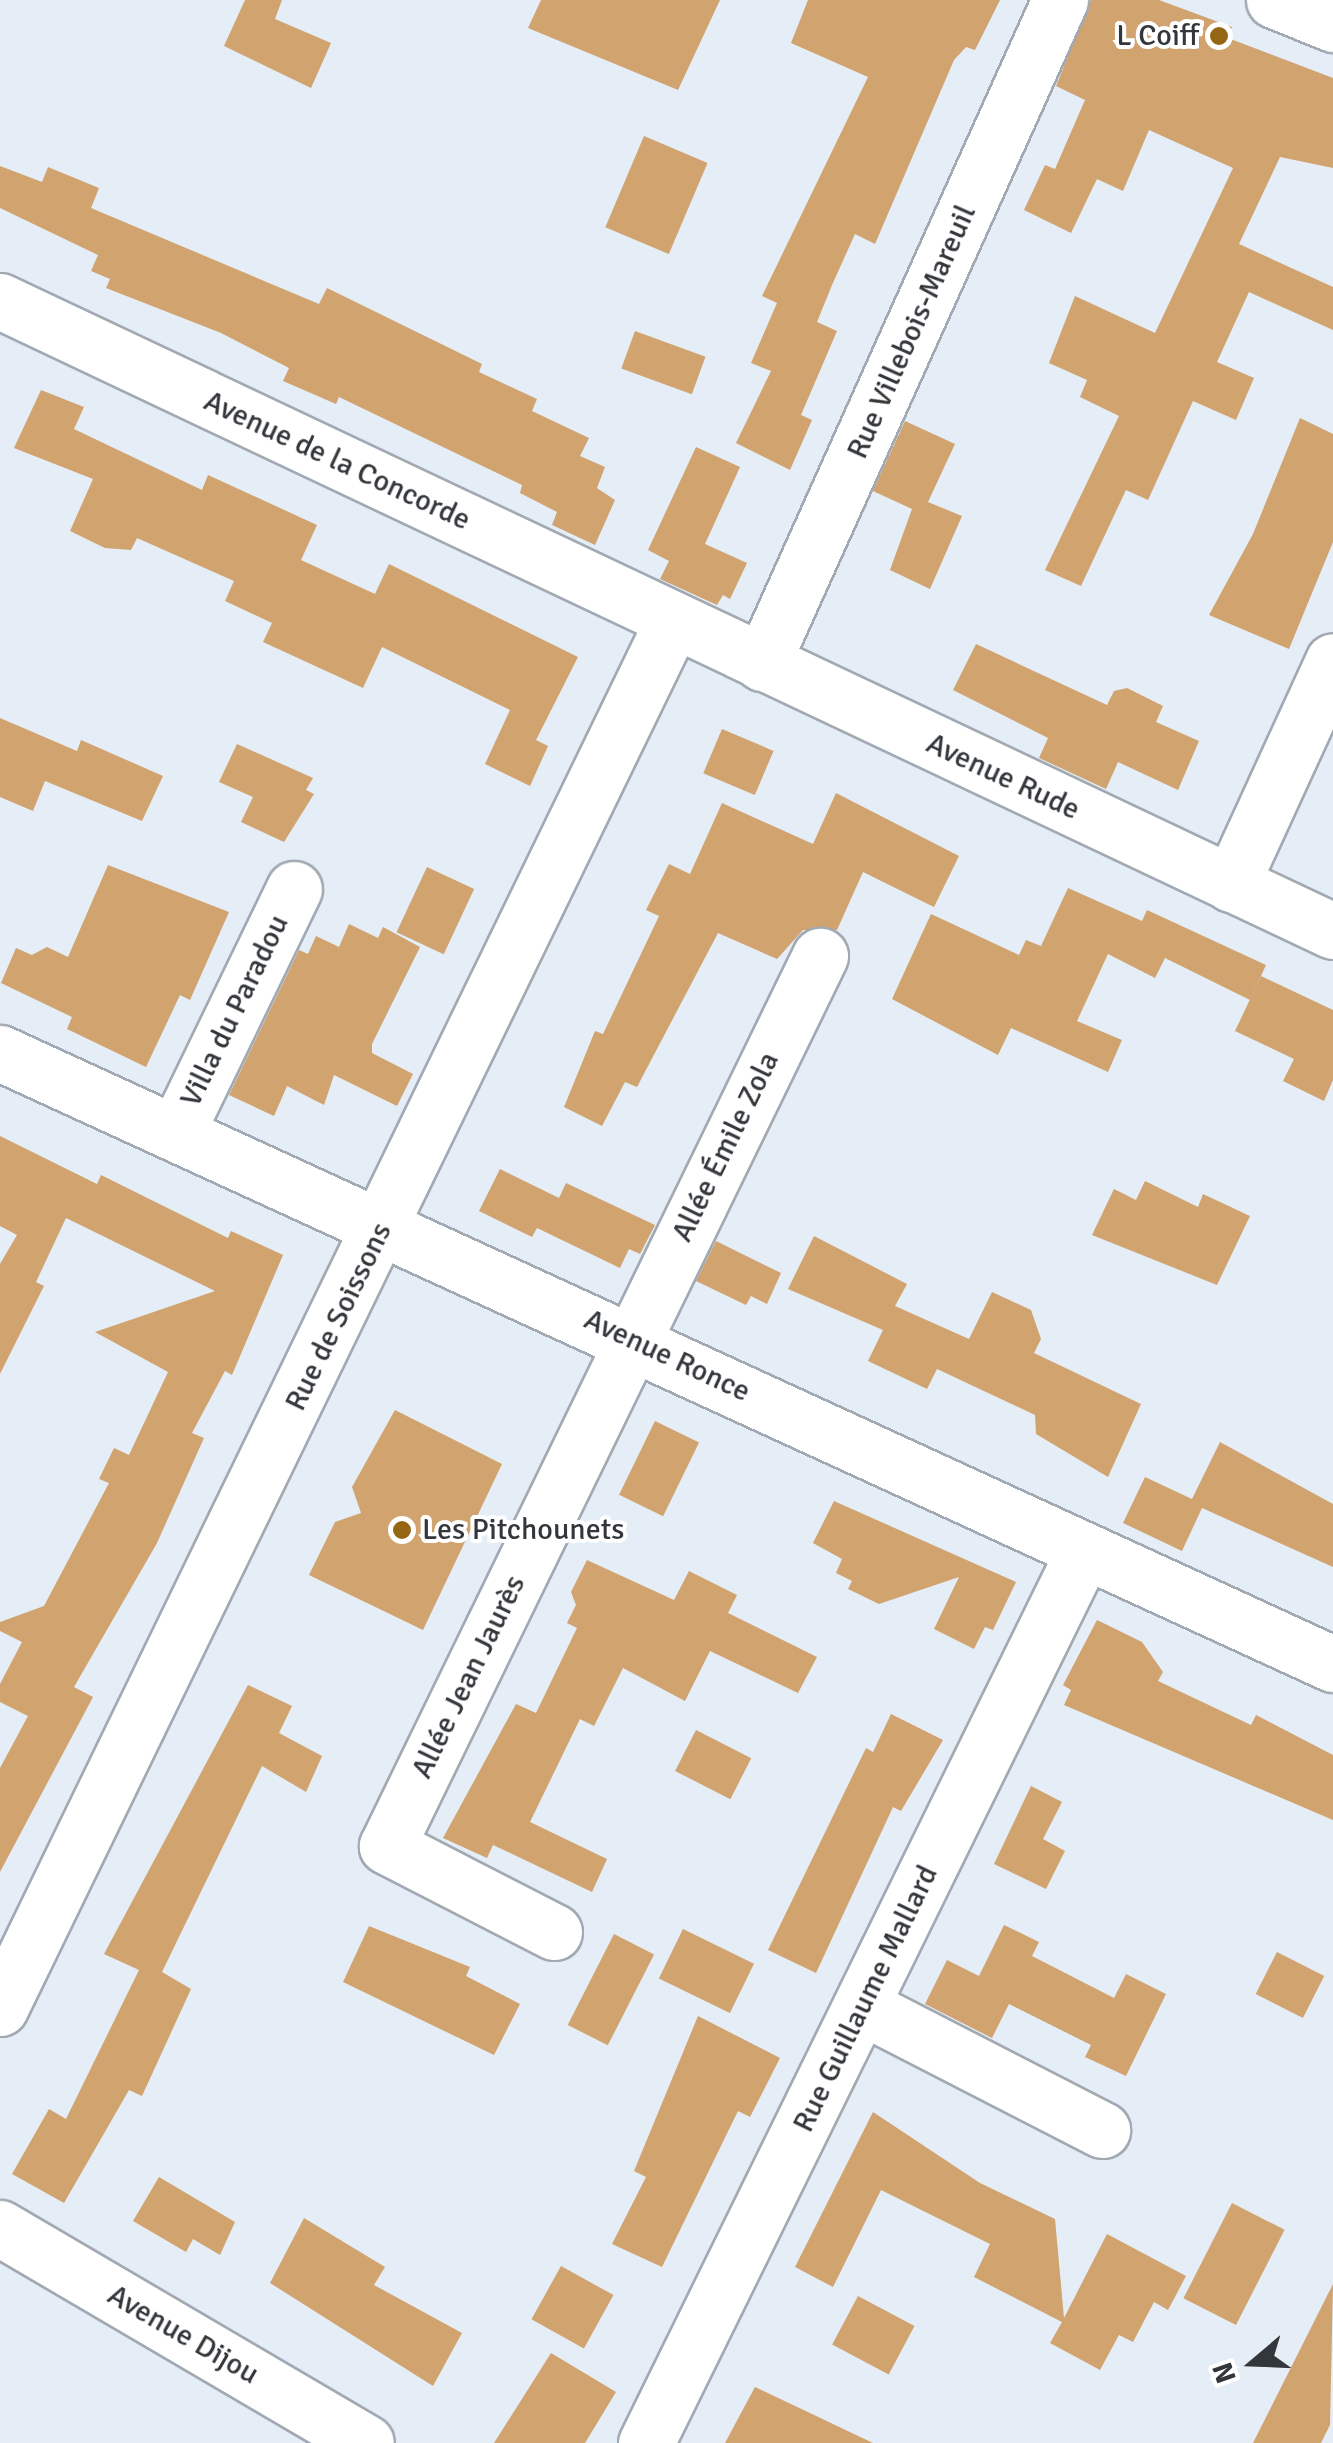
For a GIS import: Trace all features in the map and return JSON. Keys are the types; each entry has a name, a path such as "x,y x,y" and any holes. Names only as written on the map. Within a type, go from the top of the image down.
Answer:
{"street":[{"name":"Rue Villebois-Mareuil","path":"762,663 1060,0"},
{"path":"1274,0 1333,24"},
{"name":"Avenue de la Concorde","path":"0,302 672,623"},
{"name":"Avenue Rude","path":"672,623 1333,931"},
{"name":"Rue de Soissons","path":"0,2008 383,1227 672,623"},
{"path":"1231,884 1333,661"},
{"name":"Villa du Paradou","path":"176,1133 294,890"},
{"name":"Allée Émile Zola","path":"632,1339 820,956"},
{"name":"Avenue Ronce","path":"0,1053 632,1339 1083,1552 1333,1664"},
{"name":"Allée Jean Jaurès","path":"554,1932 387,1846 632,1339"},
{"name":"Rue Guillaume Mallard","path":"646,2443 1083,1552"},
{"path":"863,2007 1102,2130"},
{"name":"Avenue Dijou","path":"0,2228 366,2443"}],"building":[{"path":"245,0 282,0 275,19 331,43 311,88 224,46"},
{"path":"541,0 720,0 678,90 528,28"},
{"path":"808,0 1000,0 975,50 966,47 954,60 875,244 855,234 832,285 817,322 837,331 801,415 812,420 790,470 736,443 771,371 751,363 777,303 762,296 868,77 791,43"},
{"path":"1091,0 1159,0 1232,27 1228,38 1333,78 1333,168 1280,157 1239,244 1333,287 1333,330 1249,292 1217,362 1254,378 1236,420 1193,401 1148,500 1126,490 1081,586 1045,570 1119,416 1080,397 1087,380 1049,363 1075,296 1155,333 1233,168 1149,130 1123,191 1097,179 1071,233 1024,210 1045,165 1055,169 1085,100 1056,86"},
{"path":"644,136 708,163 669,254 605,227"},
{"path":"0,166 42,182 48,167 99,188 91,208 319,304 327,288 482,364 479,372 537,399 532,411 589,438 580,456 605,467 597,488 615,500 595,545 552,525 557,512 520,493 522,485 339,397 336,404 283,381 289,368 221,333 106,288 110,279 91,271 98,255 0,208"},
{"path":"635,331 705,357 692,394 621,369"},
{"path":"41,390 84,407 74,429 202,490 208,475 317,525 301,560 375,594 389,564 578,657 536,740 548,746 530,786 485,764 510,710 382,647 363,688 263,642 272,623 225,601 234,581 137,538 131,550 105,548 70,531 93,479 14,448"},
{"path":"1300,418 1333,434 1333,542 1289,649 1209,615 1253,534"},
{"path":"905,421 955,444 928,502 962,516 930,589 890,570 912,509 873,491"},
{"path":"696,447 740,467 705,544 747,563 730,599 723,595 717,605 660,579 669,561 648,550"},
{"path":"976,644 1107,705 1114,691 1127,688 1163,706 1156,722 1199,741 1178,790 1118,762 1106,789 1039,758 1048,738 953,690"},
{"path":"0,718 77,751 81,740 163,776 142,821 45,781 33,811 0,797"},
{"path":"722,729 774,751 755,795 703,773"},
{"path":"237,744 313,778 306,790 314,794 284,842 241,822 253,797 219,782"},
{"path":"836,793 959,856 934,907 863,872 837,930 803,930 777,959 718,933 637,1087 625,1082 602,1126 564,1107 595,1031 603,1034 659,916 646,910 669,864 690,874 722,803 813,844"},
{"path":"108,865 229,912 190,1000 180,995 146,1067 67,1029 72,1017 1,983 16,948 32,955 47,947 68,957"},
{"path":"427,867 474,889 444,954 397,932"},
{"path":"1068,888 1142,921 1147,910 1266,965 1250,1000 1165,958 1155,978 1108,954 1077,1021 1122,1040 1108,1072 1011,1028 998,1055 892,999 931,914 1019,955 1026,940 1041,946"},
{"path":"349,924 378,938 383,927 420,947 372,1044 372,1053 413,1074 397,1106 334,1075 324,1105 287,1086 274,1116 229,1095 299,950 308,954 316,936 339,947"},
{"path":"1261,976 1333,1010 1333,1080 1324,1101 1283,1081 1294,1059 1235,1031"},
{"path":"0,1136 97,1184 101,1175 228,1238 231,1231 283,1255 232,1375 225,1371 192,1433 204,1438 157,1543 74,1687 93,1697 0,1872 0,1768 28,1716 0,1702 0,1684 22,1642 0,1631 0,1622 44,1606 109,1483 99,1479 114,1448 129,1455 168,1372 95,1332 215,1291 66,1218 36,1282 44,1286 0,1374 0,1264 17,1235 0,1226"},
{"path":"500,1169 559,1198 566,1183 655,1225 640,1254 629,1249 620,1268 537,1228 532,1237 479,1211"},
{"path":"1145,1181 1198,1207 1203,1194 1250,1216 1217,1285 1092,1235 1114,1189 1136,1200"},
{"path":"814,1236 907,1284 895,1306 969,1339 992,1292 1031,1310 1041,1339 1034,1353 1141,1404 1108,1477 1036,1434 1035,1415 937,1369 927,1389 868,1361 883,1330 788,1289"},
{"path":"716,1241 781,1273 767,1304 751,1296 746,1305 696,1281"},
{"name":"Les Pitchounets","path":"395,1410 502,1464 423,1630 309,1575 335,1522 361,1513 352,1487"},
{"path":"655,1421 699,1442 663,1516 619,1495"},
{"path":"1220,1442 1333,1504 1333,1567 1202,1508 1182,1551 1123,1523 1145,1477 1192,1499"},
{"path":"834,1501 1016,1582 993,1630 985,1627 974,1649 934,1629 959,1577 879,1604 848,1589 852,1581 836,1573 842,1559 813,1543"},
{"path":"587,1560 674,1600 689,1571 737,1595 728,1613 817,1657 798,1693 710,1651 685,1701 623,1668 594,1726 580,1719 530,1822 607,1859 592,1892 493,1845 487,1858 443,1838 516,1704 536,1713 577,1628 567,1623 576,1605 571,1592"},
{"path":"1097,1620 1142,1642 1163,1672 1158,1681 1251,1725 1256,1715 1333,1755 1333,1820 1064,1705 1071,1690 1063,1685"},
{"path":"248,1685 292,1706 279,1733 322,1756 306,1792 262,1766 162,1972 191,1989 142,2096 129,2090 64,2203 12,2174 49,2109 66,2119 139,1970 104,1954"},
{"path":"891,1714 943,1740 901,1811 893,1807 816,1973 768,1950 866,1748 873,1752"},
{"path":"696,1730 751,1758 730,1799 675,1771"},
{"path":"1031,1786 1062,1802 1043,1839 1065,1851 1046,1889 994,1864"},
{"path":"1004,1925 1039,1942 1032,1956 1114,1998 1126,1974 1166,1994 1126,2076 1085,2057 1091,2045 1009,2004 992,2038 925,2004 947,1960 979,1976"},
{"path":"369,1926 470,1967 466,1976 520,2004 494,2055 343,1982"},
{"path":"683,1929 754,1964 730,2013 659,1978"},
{"path":"614,1934 654,1954 608,2045 568,2025"},
{"path":"1277,1952 1324,1976 1303,2018 1256,1994"},
{"path":"698,2016 780,2058 750,2117 738,2111 662,2267 612,2244 646,2177 634,2171"},
{"path":"873,2112 980,2183 1055,2219 1064,2318 1107,2234 1186,2276 1168,2310 1154,2302 1133,2342 1119,2335 1100,2370 1050,2343 1062,2322 974,2277 990,2244 881,2190 833,2287 795,2267"},
{"path":"159,2177 235,2222 220,2255 193,2239 186,2252 133,2221"},
{"path":"1232,2203 1285,2230 1236,2325 1183,2298"},
{"path":"304,2218 385,2267 374,2285 462,2333 433,2386 270,2283"},
{"path":"561,2266 613,2295 584,2348 531,2319"},
{"path":"1333,2284 1330,2425 1321,2443 1253,2443"},
{"path":"858,2296 915,2326 889,2375 832,2345"},
{"path":"551,2353 616,2392 585,2443 494,2443"},
{"path":"755,2387 873,2443 725,2443"}],"place":[{"name":"L Coiff","path":"1219,36"},
{"name":"Les Pitchounets","path":"402,1530"}]}
